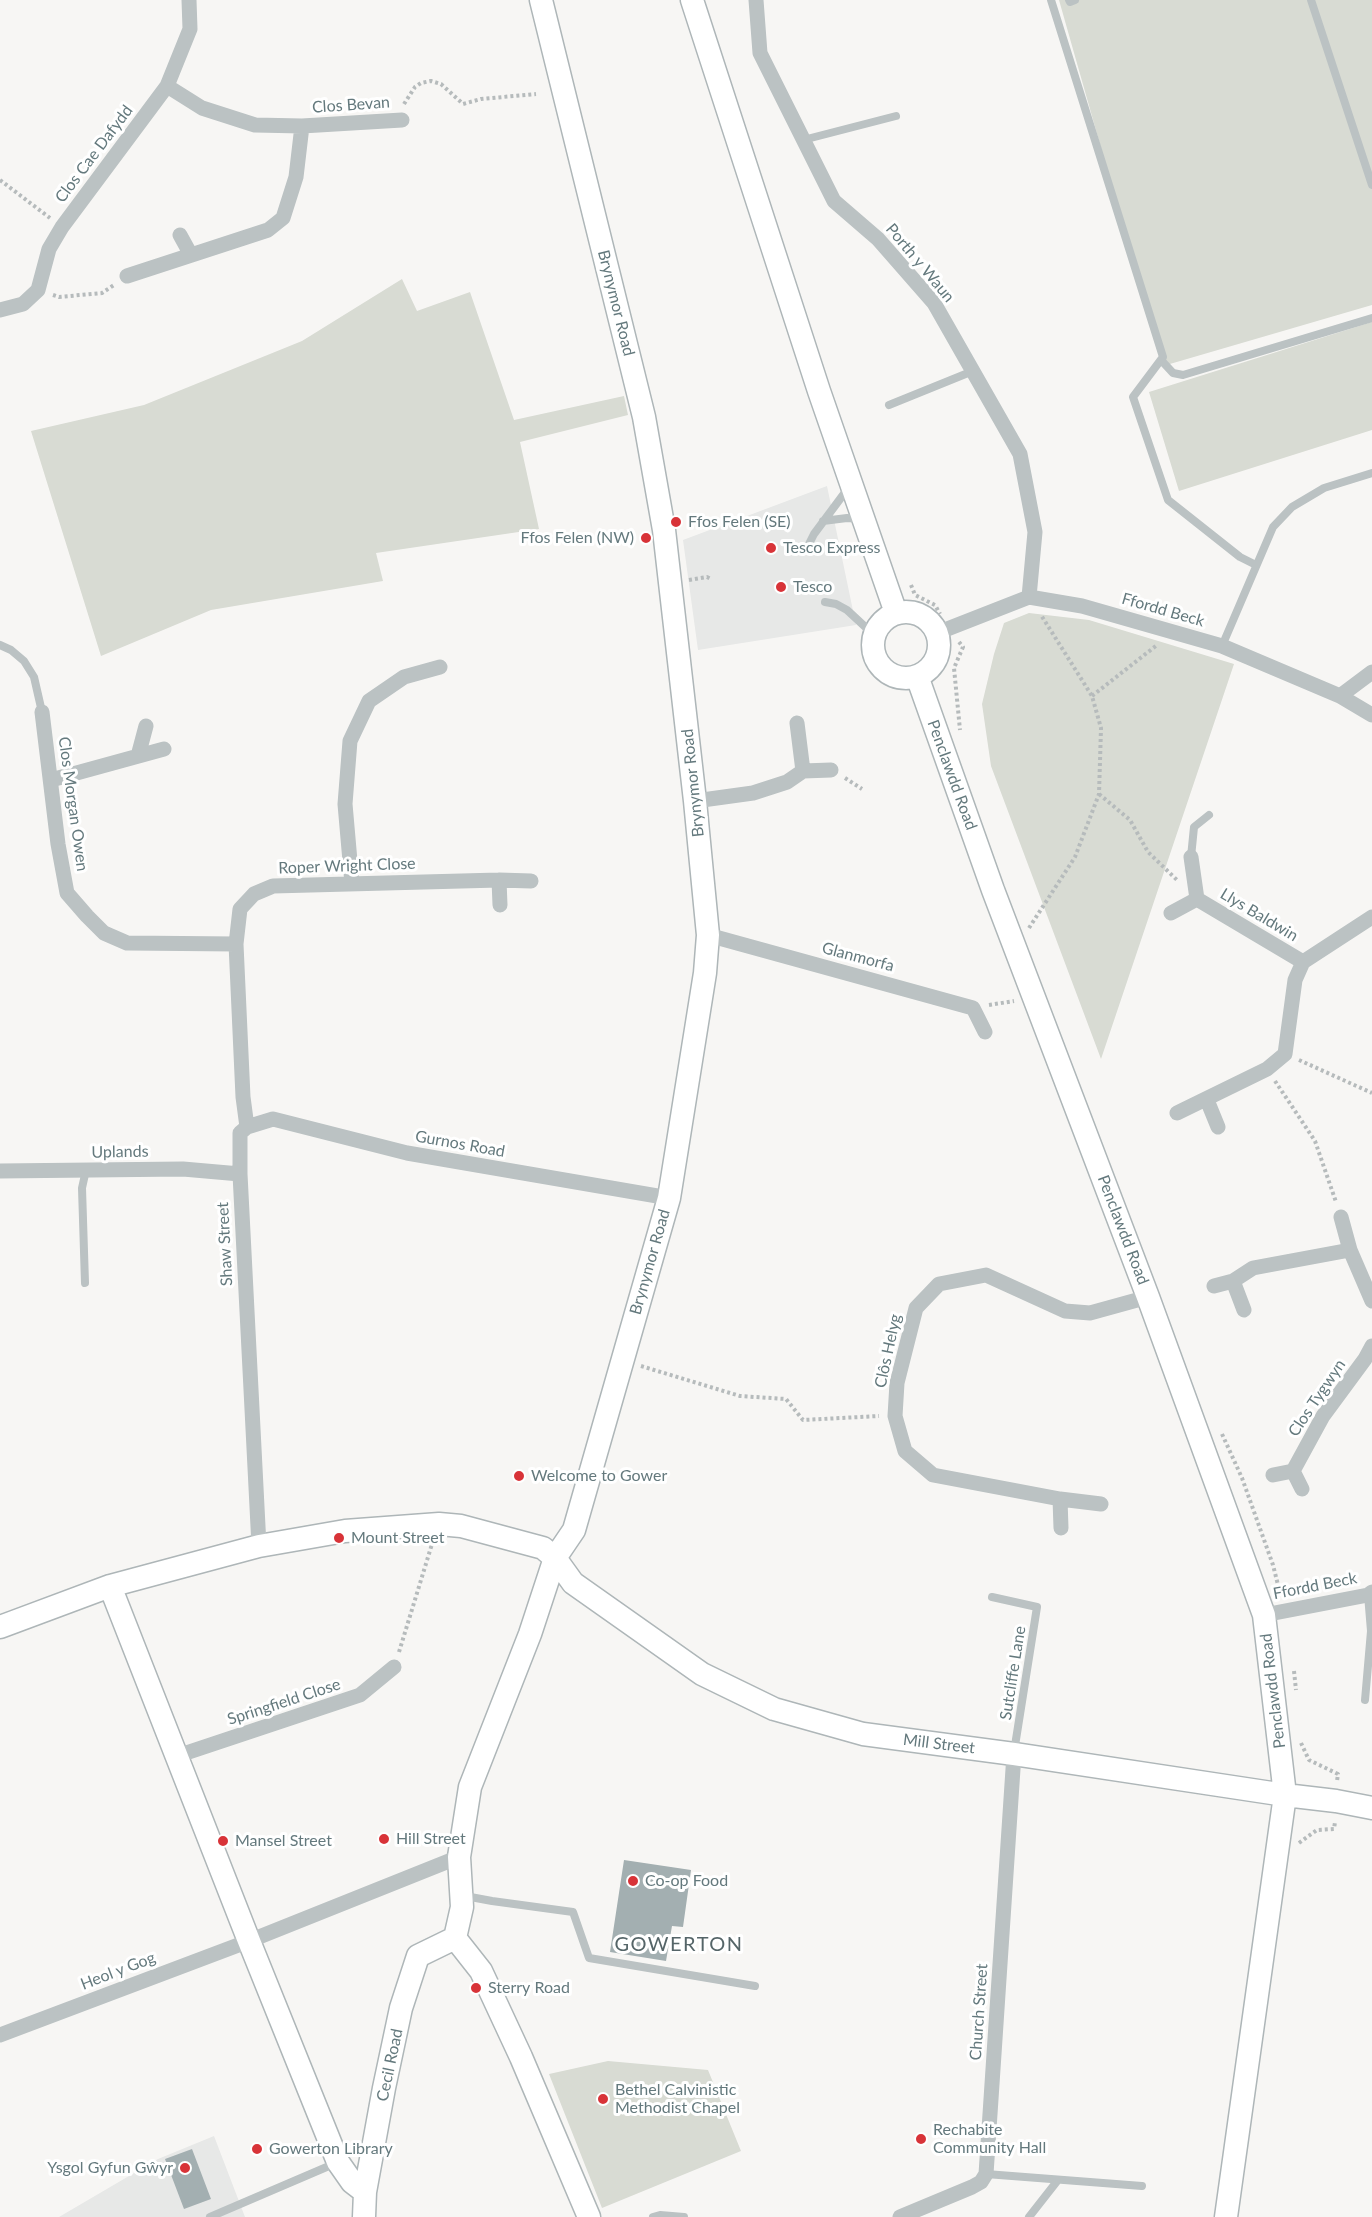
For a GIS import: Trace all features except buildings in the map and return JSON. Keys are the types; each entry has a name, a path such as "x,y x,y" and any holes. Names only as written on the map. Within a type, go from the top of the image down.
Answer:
{"main road":[{"name":"Brynymor Road","path":"542,0 644,417 664,530 708,935 705,973 669,1198 574,1530 555,1558"},
{"path":"692,0 750,182 896,613"},
{"path":"896,613 916,613 942,631 938,654 926,671 917,676 896,677 879,665 875,656 874,636 886,618 896,613"},
{"name":"Penclawdd Road","path":"917,676 1023,942 1034,998 1148,1297 1275,1612 1286,1795 1226,2217"},
{"path":"0,1627 110,1586 260,1545 345,1531 439,1524 461,1526 543,1548 555,1558 530,1634 470,1787 459,1857 462,1907 455,1938 481,1971 521,2057 589,2217"},
{"name":"Mill Street","path":"555,1558 573,1583 702,1674 774,1708 863,1734 1014,1754 1372,1808"},
{"path":"110,1586 338,2162 352,2182 365,2192"},
{"name":"Cecil Road","path":"364,2217 365,2192 401,2008 418,1956 455,1938"}],"street":[{"name":"Clos Cae Dafydd","path":"38,290 49,249 62,227 167,86 190,29 189,0"},
{"name":"Porth y Waun","path":"756,0 760,53 834,201 878,239 934,303 1020,454 1035,532 1029,597"},
{"name":"Clos Bevan","path":"167,86 202,108 255,125 302,126 403,112"},
{"name":"Clos Bevan","path":"128,276 268,230 283,218 296,177 302,126"},
{"path":"180,235 190,255"},
{"path":"0,309 23,304 38,290"},
{"path":"942,631 1029,597"},
{"name":"Ffordd Beck","path":"1029,597 1082,606 1222,646 1340,696 1372,715"},
{"path":"352,884 345,804 350,741 369,700 404,677 440,667"},
{"path":"1340,696 1372,672"},
{"name":"Clos Morgan Owen","path":"42,712 58,844 67,893 104,933 127,943 236,944"},
{"path":"797,723 803,771"},
{"path":"138,756 146,726"},
{"path":"51,780 164,749"},
{"path":"695,801 753,793 787,782 803,771 831,770"},
{"name":"Llys Baldwin","path":"1191,857 1197,899"},
{"path":"499,880 500,905"},
{"name":"Roper Wright Close","path":"236,944 240,909 254,894 273,886 531,881"},
{"name":"Llys Baldwin","path":"1171,913 1197,899"},
{"name":"Llys Baldwin","path":"1197,899 1303,962"},
{"name":"Llys Baldwin","path":"1285,1054 1295,980 1303,962 1372,917"},
{"name":"Glanmorfa","path":"708,935 973,1008"},
{"name":"Shaw Street","path":"236,944 243,1097 247,1127 240,1134 240,1174 260,1545"},
{"path":"973,1008 985,1032"},
{"path":"1177,1113 1268,1069 1285,1054"},
{"path":"1207,1100 1218,1126"},
{"name":"Gurnos Road","path":"247,1127 273,1119 407,1153 669,1198"},
{"name":"Uplands","path":"0,1171 183,1169 240,1174"},
{"path":"1341,1217 1350,1250 1372,1302"},
{"path":"1214,1286 1233,1281 1253,1268 1350,1250"},
{"name":"Clôs Helyg","path":"1101,1504 1060,1499 933,1475 904,1451 895,1416 897,1383 916,1308 939,1284 986,1275 1065,1311 1090,1313 1148,1297"},
{"path":"1233,1281 1244,1310"},
{"name":"Clos Tygwyn","path":"1293,1471 1323,1416 1372,1346"},
{"path":"1273,1474 1293,1471 1302,1489"},
{"path":"1060,1499 1061,1528"},
{"name":"Ffordd Beck","path":"1275,1612 1370,1593"},
{"name":"Springfield Close","path":"177,1756 360,1695 394,1667"},
{"name":"Church Street","path":"987,2174 1014,1754"},
{"path":"249,1941 459,1857"},
{"name":"Heol y Gog","path":"1,2031 249,1941"},
{"path":"900,2217 972,2187 981,2182 987,2174"}],"lane":[{"path":"1051,0 1163,357 1133,396 1168,500 1240,557 1256,565"},
{"path":"1069,0 1070,2 1076,0"},
{"path":"1311,0 1372,185"},
{"path":"803,140 896,116"},
{"path":"1161,360 1173,373 1184,375 1372,318"},
{"path":"889,405 973,371"},
{"path":"1222,646 1273,527 1292,507 1324,488 1372,473"},
{"path":"806,550 823,521 851,484"},
{"path":"823,521 863,519"},
{"path":"825,602 836,604 847,610 874,636"},
{"path":"0,645 11,650 24,661 34,677 42,712"},
{"path":"1191,857 1194,827 1209,815"},
{"path":"85,1284 82,1188 86,1170"},
{"path":"1365,1700 1371,1631 1370,1593"},
{"name":"Sutcliffe Lane","path":"992,1597 1037,1607 1014,1754"},
{"path":"460,1895 492,1902 573,1912 589,1958 755,1986"},
{"path":"210,2217 338,2162"},
{"path":"987,2174 1142,2186"},
{"path":"1029,2217 1058,2180"},
{"path":"653,2217 660,2215 684,2217"}],"path":[{"path":"403,112 415,87 431,81 441,84 463,104 481,99 536,94"},
{"path":"0,180 62,227"},
{"path":"38,290 59,297 102,293 128,276"},
{"path":"907,576 915,595 935,605 942,631 963,647 954,668 961,733"},
{"path":"1023,942 1029,928 1075,857 1099,794 1101,728 1092,696 1029,597"},
{"path":"1092,696 1174,632"},
{"path":"1099,794 1130,820 1148,852 1197,899"},
{"path":"1023,942 1029,928 1026,918"},
{"path":"973,1008 1034,998"},
{"path":"1285,1054 1372,1093"},
{"path":"1268,1069 1315,1140 1341,1217"},
{"path":"622,1360 740,1396 786,1398 803,1420 895,1416"},
{"path":"1220,1427 1242,1478 1269,1554 1275,1612"},
{"path":"394,1667 439,1524"},
{"path":"1294,1669 1297,1701"},
{"path":"1295,1851 1300,1841 1317,1830 1334,1829 1338,1774 1309,1760 1301,1743 1300,1733"}],"shaded area":[{"path":"1059,0 1372,0 1372,305 1163,366"},
{"path":"402,279 417,311 470,292 514,420 624,396 628,415 520,442 539,529 376,553 383,581 211,610 101,656 31,431 144,405 302,341"},
{"path":"1372,322 1372,430 1179,491 1149,392"},
{"path":"827,486 856,625 698,650 683,540"},
{"path":"1029,613 1089,620 1234,664 1101,1059 991,766 982,704 994,654 1004,623"},
{"path":"608,2061 708,2070 741,2151 602,2208 549,2074"},
{"name":"Ysgol Gyfun Gŵyr","path":"214,2136 245,2217 59,2217 158,2159"}],"place":[{"name":"Ffos Felen (SE)","path":"676,522"},
{"name":"Ffos Felen (NW)","path":"646,538"},
{"name":"Tesco Express","path":"771,548"},
{"name":"Tesco","path":"781,587"},
{"name":"Welcome to Gower","path":"519,1476"},
{"name":"Mount Street","path":"339,1538"},
{"name":"Hill Street","path":"384,1839"},
{"name":"Mansel Street","path":"223,1841"},
{"name":"Co-op Food","path":"633,1881"},
{"name":"Sterry Road","path":"476,1988"},
{"name":"Bethel Calvinistic Methodist Chapel","path":"603,2099"},
{"name":"Rechabite Community Hall","path":"921,2139"},
{"name":"Gowerton Library","path":"257,2149"},
{"name":"Ysgol Gyfun Gŵyr","path":"185,2168"}],"district":[{"name":"GOWERTON","path":"679,1945"}]}
